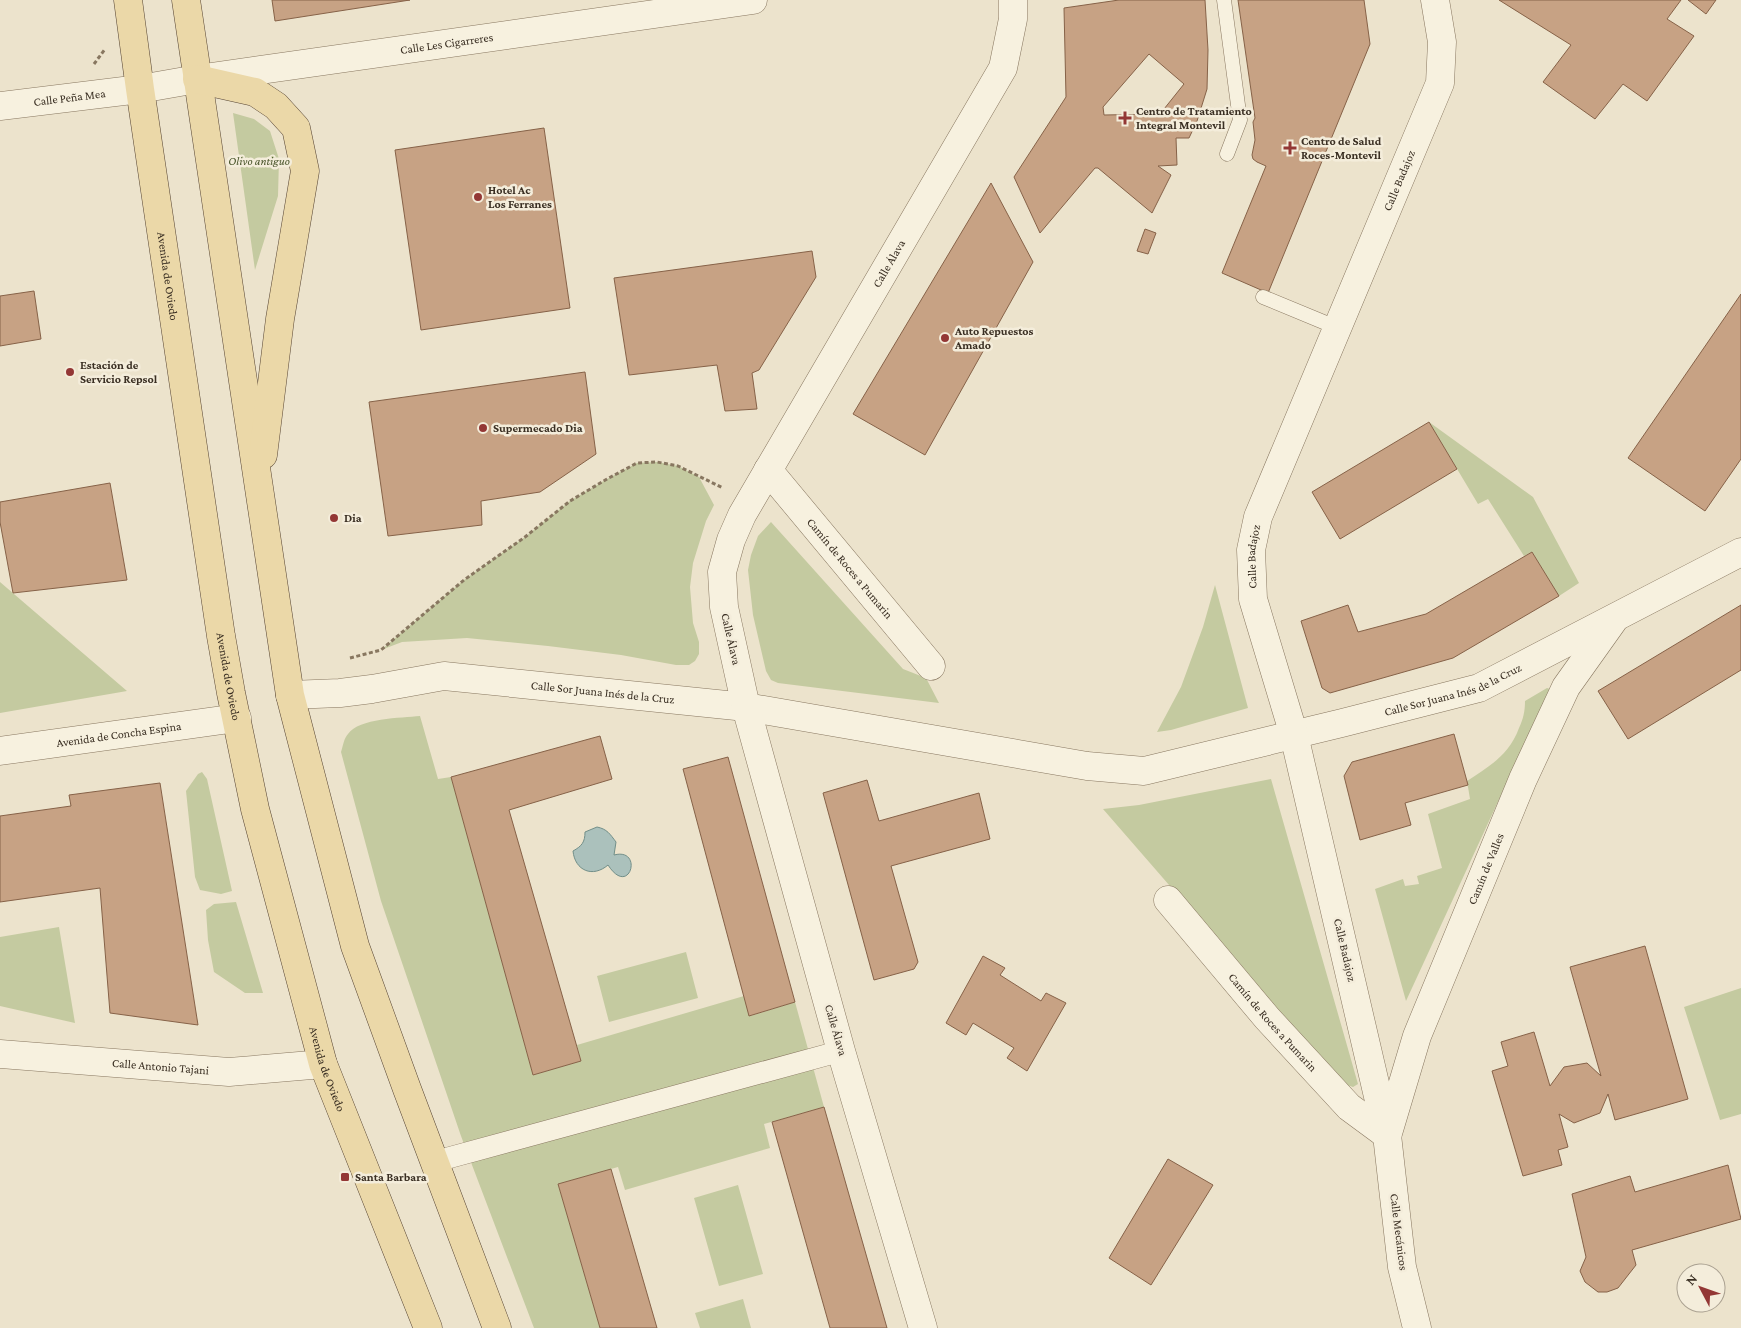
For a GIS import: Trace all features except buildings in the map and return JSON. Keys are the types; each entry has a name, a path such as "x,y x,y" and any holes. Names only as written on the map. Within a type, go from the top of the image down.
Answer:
{"main road":[{"name":"Avenida de Oviedo","path":"128,0 221,636 255,809 322,1064 428,1328"},
{"path":"186,0 290,695 355,946 497,1328"},
{"path":"197,79 255,92 276,106 296,128 305,171 280,319 258,486"}],"street":[{"name":"Calle Les Cigarreres","path":"140,90 197,79 753,0"},
{"name":"Calle Álava","path":"923,1328 842,1051 746,707 724,607 722,572 731,540 742,515 1003,68 1013,20 1013,0"},
{"name":"Calle Badajoz","path":"1387,1134 1294,735 1254,599 1251,550 1258,517 1440,83 1442,42 1435,0"},
{"name":"Calle Peña Mea","path":"0,106 140,90"},
{"name":"Camín de Roces a Pumarin","path":"768,470 931,666"},
{"name":"Calle Sor Juana Inés de la Cruz","path":"290,695 340,693 444,676 746,707 1087,766 1144,771 1478,688 1741,552"},
{"name":"Camín de Valles","path":"1387,1134 1417,1036 1522,779 1566,687 1615,618"},
{"name":"Avenida de Concha Espina","path":"0,752 237,718"},
{"name":"Camín de Roces a Pumarin","path":"1168,900 1267,1018 1349,1107 1387,1134"},
{"path":"448,1158 842,1051"},
{"name":"Calle Antonio Tajani","path":"0,1054 229,1072 322,1064"},
{"name":"Calle Mecánicos","path":"1387,1134 1402,1266 1417,1328"}],"lane":[{"path":"1224,0 1240,120 1227,154"},
{"path":"1263,297 1338,328"}],"path":[{"path":"350,658 381,650 464,580 525,537 570,502 637,463 657,462 678,466 727,490"}],"green space":[{"name":"Olivo antiguo","path":"233,113 254,119 270,131 279,159 278,196 255,270"},
{"path":"1429,422 1533,497 1579,583 1559,596 1532,552 1524,556 1488,499 1478,504"},
{"path":"657,462 678,466 699,477 714,505 706,521 693,563 690,587 693,623 699,642 699,654 695,661 689,665 676,665 621,655 467,638 402,642 381,650 464,580 525,537 570,501 637,463"},
{"path":"771,522 903,669 926,678 939,703 778,683 771,680 766,671 753,615 748,570 758,536"},
{"path":"0,582 127,691 0,713"},
{"path":"1215,585 1248,708 1171,730 1157,732 1181,687 1203,627"},
{"path":"1547,688 1550,689 1406,1001 1375,889 1403,879 1405,886 1419,884 1417,876 1442,868 1428,814 1470,799 1467,781 1491,765 1504,753 1510,746 1520,725 1525,701"},
{"path":"420,716 438,779 451,777 533,1075 581,1061 577,1045 744,996 750,1016 795,1002 824,1107 764,1124 770,1148 625,1190 618,1167 558,1184 600,1328 534,1328 461,1136 381,901 341,752 347,736 353,729 361,725 381,720"},
{"path":"202,772 207,779 232,891 221,894 200,890 195,877 186,791 198,774"},
{"path":"1271,779 1358,1084 1353,1087 1341,1083 1103,809 1139,805"},
{"path":"236,902 263,993 245,993 214,972 208,940 206,910 214,904"},
{"path":"59,927 75,1023 0,1006 0,937"},
{"path":"686,952 698,998 609,1022 597,976"},
{"path":"1741,988 1741,1114 1720,1120 1684,1007"},
{"path":"738,1185 763,1274 719,1286 694,1198"},
{"path":"743,1299 751,1328 700,1328 695,1313"}],"water":[{"path":"597,827 610,834 616,842 614,855 623,855 629,858 631,864 627,875 622,877 616,874 608,865 591,872 581,868 577,863 573,851 582,843 585,832"}],"place":[{"name":"Centro de Tratamiento Integral Montevil","path":"1125,118"},
{"name":"Centro de Salud Roces-Montevil","path":"1290,148"},
{"name":"Hotel Ac Los Ferranes","path":"478,197"},
{"name":"Auto Repuestos Amado","path":"945,338"},
{"name":"Estación de Servicio Repsol","path":"70,372"},
{"name":"Supermecado Dia","path":"483,428"},
{"name":"Dia","path":"334,518"},
{"name":"Santa Barbara","path":"345,1177"}]}
